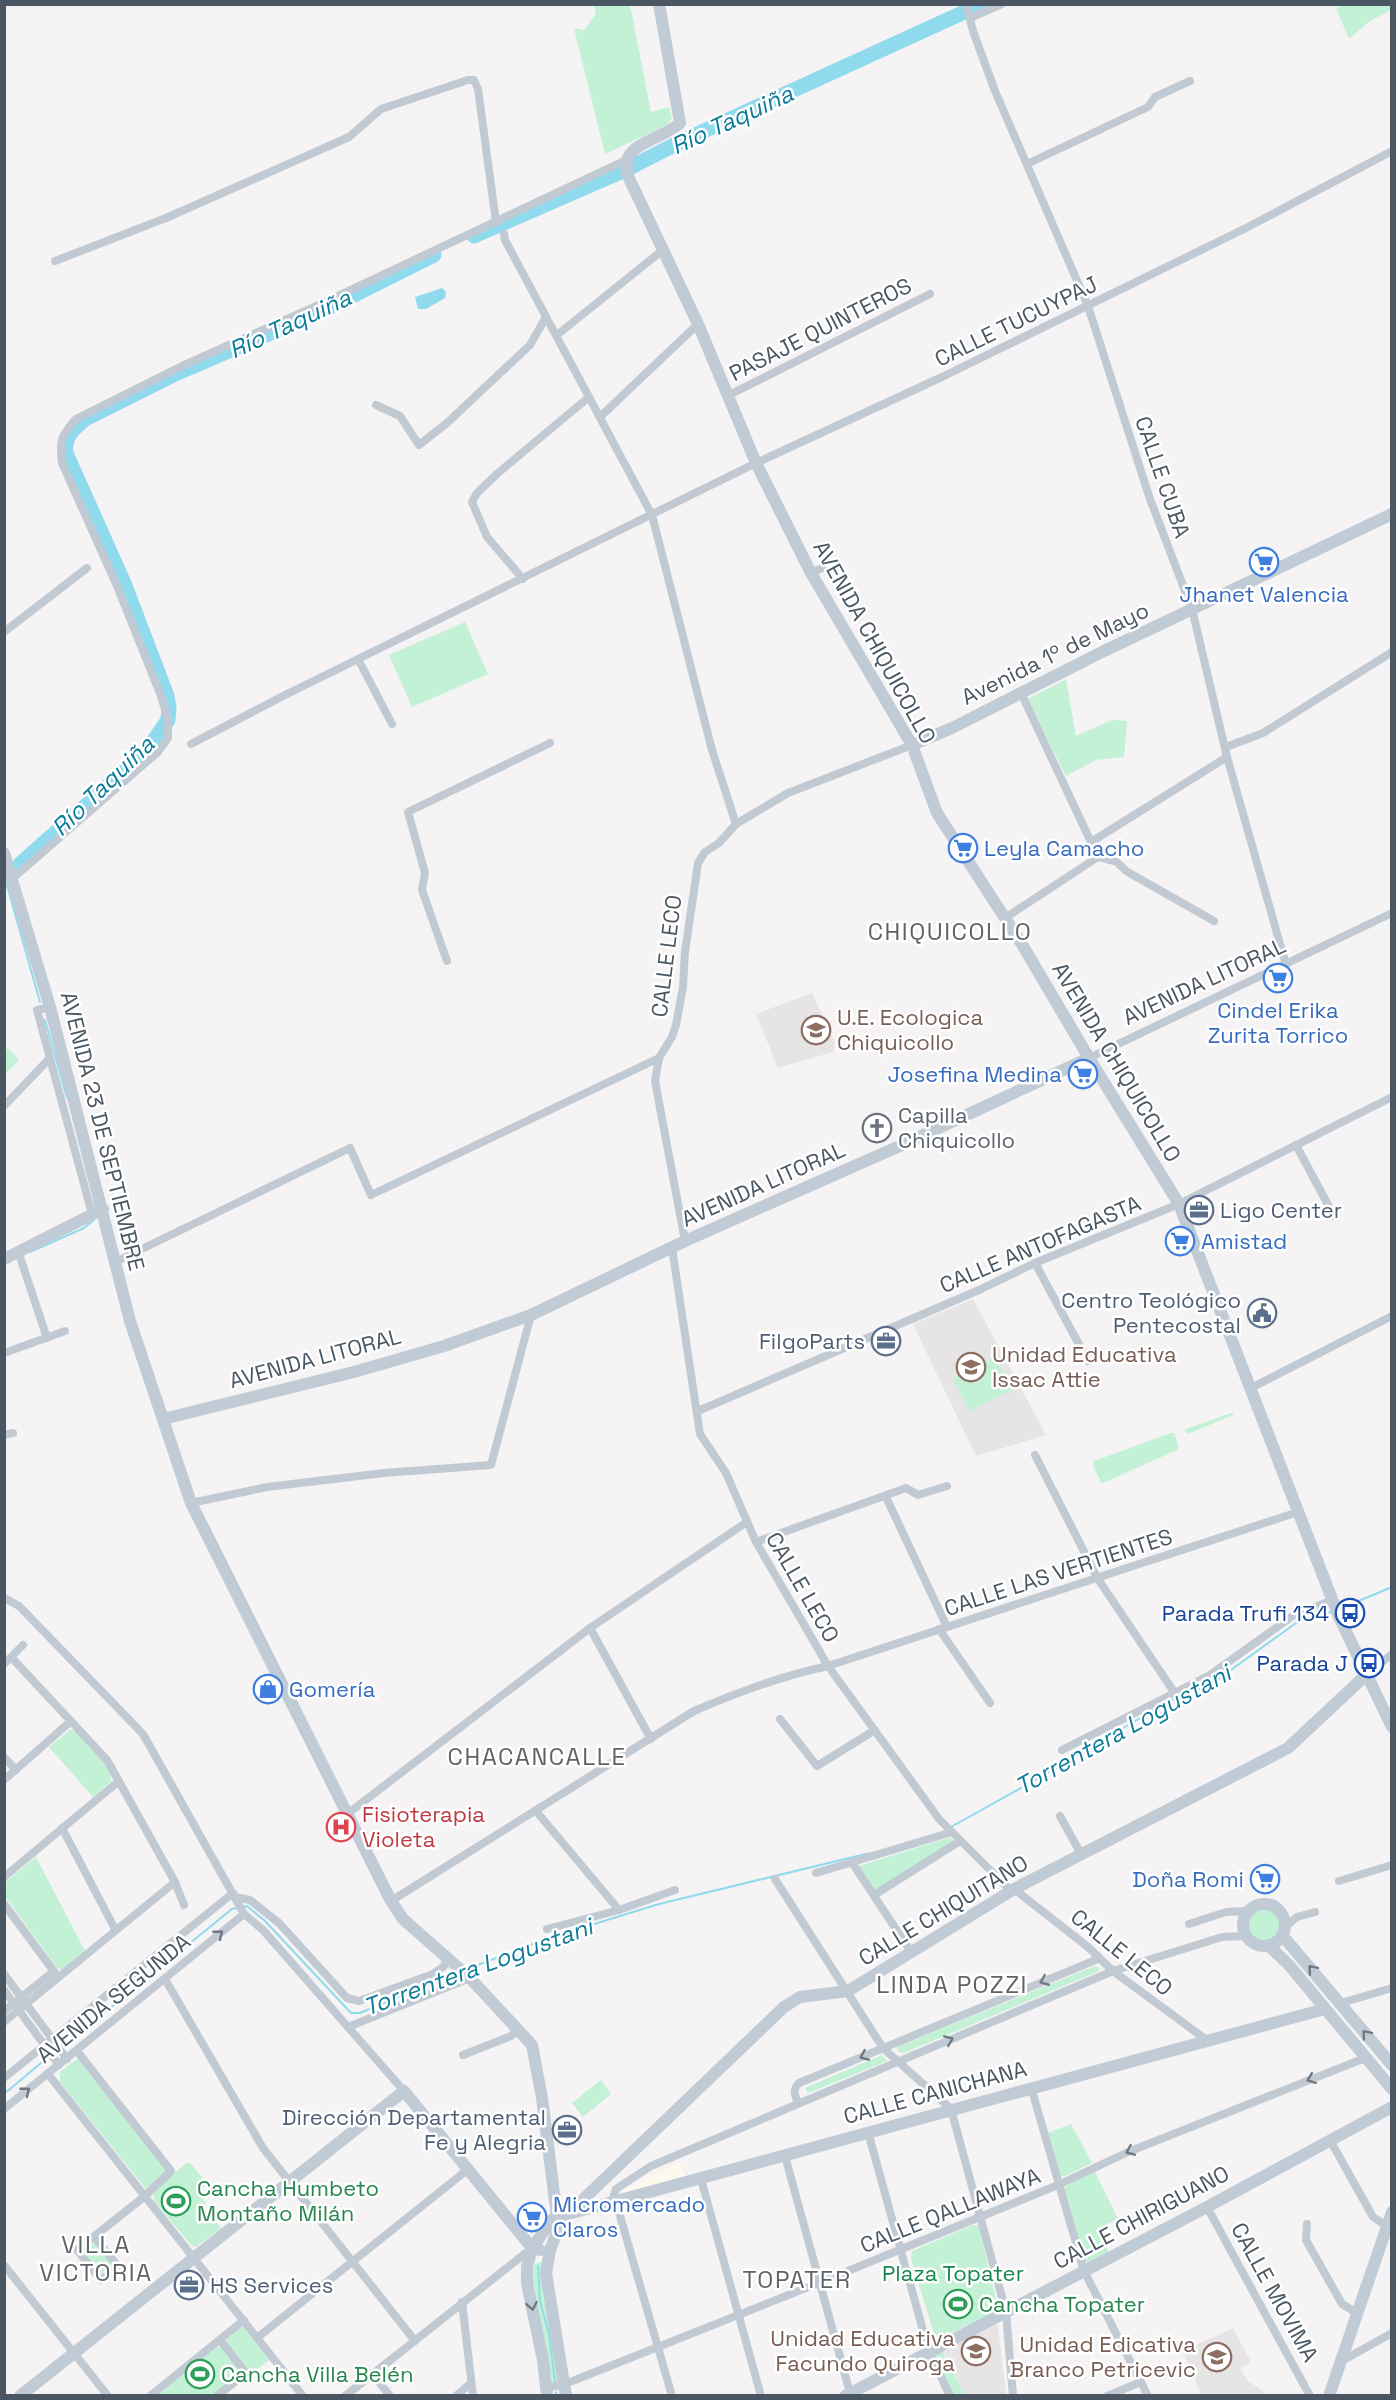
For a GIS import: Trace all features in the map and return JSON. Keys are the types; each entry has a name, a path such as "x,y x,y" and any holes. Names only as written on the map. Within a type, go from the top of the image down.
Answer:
{"main road":[{"path":"626,169 630,152 680,123 659,4"},
{"name":"AVENIDA CHIQUICOLLO","path":"626,169 698,324 756,463 912,745 937,813 1005,918 1179,1204 1335,1607 1391,1726"},
{"name":"Avenida 1º de Mayo","path":"912,745 952,728 1192,609 1392,514"},
{"name":"AVENIDA 23 DE SEPTIEMBRE","path":"4,854 50,1007 97,1212 116,1262 130,1321 191,1503 346,1815 391,1900 403,1919 461,1969 532,2045 557,2217 561,2223 550,2250 546,2273 565,2390"},
{"name":"AVENIDA LITORAL","path":"163,1419 354,1372 444,1346 531,1315 685,1240 902,1145 1089,1058"},
{"path":"4,1258 97,1212"},
{"name":"CALLE CHIQUITANO","path":"570,2212 784,2007 800,1998 848,1991 1012,1890 1288,1748 1366,1675"},
{"path":"1284,1931 1274,1943 1256,1944 1246,1936 1243,1923 1248,1911 1259,1904 1272,1906 1282,1914 1284,1931 1392,2065"},
{"path":"1268,1945 1289,1965 1392,2089"},
{"name":"CALLE CANICHANA","path":"557,2217 1325,2009"},
{"path":"20,2396 404,2091 532,2248 550,2250"},
{"name":"CALLE CHIRIGUANO","path":"847,2394 1207,2207 1392,2107"},
{"path":"547,2392 543,2360 527,2283 527,2267 532,2248 552,2220 557,2217"},
{"path":"1329,2396 1390,2220"}],"street":[{"path":"968,11 1002,4"},
{"name":"CALLE CUBA","path":"968,11 995,91 1088,306 1150,499 1192,609 1227,757 1286,965"},
{"path":"55,261 185,209 339,141 349,136 381,109 468,80 474,80 478,89 496,222"},
{"path":"1027,164 1148,107 1155,97 1190,81"},
{"name":"CALLE TUCUYPAJ","path":"191,744 756,463 942,377 1248,227 1392,151"},
{"path":"12,879 158,752 168,738 168,720 160,696 117,586 62,463 59,446 63,433 76,418 182,366 496,222 626,169"},
{"path":"504,234 505,240 652,515 712,750 736,824"},
{"path":"557,335 664,249"},
{"name":"PASAJE QUINTEROS","path":"727,396 930,294"},
{"path":"376,405 400,416 419,445 447,423 530,345 546,317"},
{"path":"600,417 698,324"},
{"path":"523,579 487,537 472,502 477,493 498,473 589,397"},
{"path":"4,632 87,568"},
{"path":"1226,747 1263,733 1392,652"},
{"path":"358,659 392,724"},
{"path":"1021,693 1098,857"},
{"path":"447,962 422,890 425,873 408,812 550,743"},
{"name":"Avenida 1º de Mayo","path":"705,852 719,843 736,824 788,794 912,745"},
{"path":"1091,842 1227,757"},
{"name":"CALLE LECO","path":"685,1240 655,1081 659,1058 672,1037 676,1025 683,987 694,875 705,852"},
{"path":"1005,918 1098,857 1117,862 1126,871 1214,921"},
{"name":"AVENIDA LITORAL","path":"1089,1058 1392,913"},
{"path":"50,1007 37,1010 97,1212"},
{"path":"4,1106 50,1058"},
{"path":"116,1262 350,1148 371,1195 659,1058"},
{"name":"CALLE ANTOFAGASTA","path":"698,1411 979,1290 1035,1263 1179,1204 1392,1097"},
{"path":"1296,1145 1334,1216"},
{"name":"CALLE LECO","path":"672,1248 700,1434 726,1473 756,1542 828,1666 939,1819 960,1841 1012,1890 1088,1947 1113,1971 1208,2041"},
{"path":"18,1251 47,1338"},
{"path":"1035,1263 1088,1361"},
{"path":"191,1503 267,1487 384,1473 491,1465 531,1315"},
{"path":"1251,1388 1392,1316"},
{"path":"4,1353 64,1331"},
{"path":"1035,1455 1098,1579 1174,1692"},
{"path":"756,1542 906,1488 918,1496 948,1486"},
{"path":"886,1497 943,1628 990,1703"},
{"name":"CALLE LAS VERTIENTES","path":"391,1900 694,1711 740,1691 792,1673 828,1666 1298,1512"},
{"path":"346,1815 590,1628 747,1522"},
{"path":"4,1608 8,1600 19,1606 75,1661 143,1734 238,1903 404,2091"},
{"path":"1062,1750 1210,1675 1294,1615 1335,1607"},
{"path":"590,1628 651,1738"},
{"path":"4,1664 23,1645"},
{"path":"1366,1675 1392,1654"},
{"path":"12,1658 107,1760 175,1882 184,1905"},
{"path":"780,1719 817,1766 875,1730"},
{"path":"4,1780 71,1721"},
{"path":"4,1757 16,1770"},
{"path":"4,1877 118,1781"},
{"path":"536,1811 619,1910"},
{"path":"1060,1816 1081,1854"},
{"path":"62,1828 115,1929"},
{"path":"816,1873 853,1864 952,1832"},
{"path":"874,1895 960,1841"},
{"path":"853,1864 911,1952"},
{"path":"1340,1881 1392,1865"},
{"path":"775,1879 883,2048 951,2109 1006,2312 1012,2396"},
{"path":"4,2022 20,2004 56,1974 175,1882"},
{"path":"548,1929 619,1910 675,1890"},
{"path":"238,1903 250,1900 279,1923 353,2001 360,2001 433,1974 443,1967 461,1969"},
{"name":"AVENIDA SEGUNDA","path":"4,2109 165,1978 238,1903"},
{"name":"AVENIDA SEGUNDA","path":"4,2078 238,1903"},
{"path":"4,1904 56,1974"},
{"path":"1189,1924 1226,1912 1248,1911"},
{"path":"1284,1931 1297,1917 1315,1912"},
{"path":"672,2396 614,2195 616,2189 651,2166 1113,1971 1222,1937 1246,1936"},
{"path":"798,2103 794,2092 799,2083 1098,1959"},
{"path":"348,2026 461,1969"},
{"path":"4,1974 58,2065"},
{"path":"165,1978 263,2148 415,2341"},
{"path":"1341,2003 1392,1988"},
{"path":"4,1990 53,2040 67,2059"},
{"path":"4,2011 20,2004"},
{"path":"463,2055 511,2036 518,2029"},
{"path":"77,2051 171,2171 145,2196 77,2250 101,2280 118,2266 94,2237"},
{"name":"CALLE QALLAWAYA","path":"547,2392 565,2390 658,2347 1058,2185 1128,2152 1365,2058"},
{"path":"48,2074 303,2396"},
{"path":"1032,2087 1084,2271 1148,2396"},
{"path":"868,2132 929,2352 950,2396"},
{"path":"1330,2140 1373,2217 1390,2220"},
{"path":"785,2156 821,2282 847,2394"},
{"path":"258,2337 467,2170"},
{"path":"701,2179 761,2396"},
{"name":"CALLE MOVIMA","path":"1207,2207 1310,2396"},
{"path":"1306,2224 1306,2240 1342,2304 1357,2313"},
{"path":"345,2396 532,2248"},
{"path":"4,2265 108,2396"},
{"path":"462,2302 473,2396"},
{"path":"150,2396 244,2320"},
{"path":"1340,2362 1392,2333"},
{"path":"217,2396 246,2373 220,2340"},
{"path":"372,2373 390,2396"},
{"path":"1107,2396 1141,2382"},
{"path":"456,2396 471,2383"}],"shaded area":[{"path":"812,993 835,1043 833,1052 778,1068 756,1014"},
{"name":"Unidad Educativa Issac Attie","path":"973,1299 1046,1435 976,1456 913,1324"},
{"path":"679,2162 687,2178 626,2196 622,2191"},
{"path":"996,2323 1006,2395 965,2395 944,2352"},
{"name":"Unidad Edicativa Branco Petricevic","path":"1233,2328 1251,2362 1240,2368 1247,2380 1268,2395 1199,2395 1201,2394 1183,2351"}],"green space":[{"path":"596,5 630,5 651,112 669,107 672,118 667,125 605,154 574,28 584,30 596,14 594,7"},
{"path":"1344,5 1391,5 1391,10 1370,21 1349,39 1336,8"},
{"path":"465,622 488,674 412,707 389,655"},
{"path":"1066,679 1076,736 1112,720 1127,721 1124,757 1096,760 1066,776 1028,699"},
{"path":"8,1048 19,1060 5,1074 5,1051"},
{"path":"995,1358 1012,1390 969,1412 953,1379"},
{"path":"1231,1413 1233,1415 1188,1434 1184,1430"},
{"path":"1174,1433 1179,1447 1177,1450 1101,1482 1093,1466 1094,1461"},
{"path":"70,1730 76,1731 98,1753 108,1767 111,1781 93,1797 49,1747"},
{"path":"951,1837 953,1841 875,1892 859,1866"},
{"path":"36,1857 85,1951 63,1970 57,1968 5,1896 4,1883"},
{"path":"1264,1907 1276,1912 1281,1924 1276,1936 1264,1941 1252,1936 1247,1924 1252,1912"},
{"path":"1095,1966 1100,1968 1099,1971 904,2053 899,2052 897,2047"},
{"path":"882,2055 887,2061 808,2093 805,2088"},
{"path":"77,2059 81,2061 164,2166 166,2171 146,2189 60,2082 60,2072"},
{"path":"601,2080 611,2094 583,2117 572,2103"},
{"path":"1071,2124 1092,2163 1065,2176 1059,2176 1048,2133"},
{"path":"186,2163 190,2163 205,2181 205,2186 198,2193 206,2203 202,2206 221,2228 196,2247 191,2245 155,2202 153,2195 154,2191"},
{"path":"1094,2170 1118,2219 1098,2228 1109,2253 1090,2263 1084,2262 1063,2188"},
{"name":"Plaza Topater","path":"973,2225 979,2226 998,2307 995,2312 936,2340 911,2259 912,2251"},
{"path":"92,2242 112,2264 101,2275 81,2251"},
{"path":"542,2262 558,2382 551,2383 532,2281 534,2264"},
{"path":"241,2327 269,2360 251,2374 225,2341"},
{"path":"217,2347 221,2347 240,2372 239,2375 212,2395 155,2396"},
{"path":"943,2347 945,2357 965,2395 953,2395 935,2360 935,2355"}],"water":[{"path":"442,288 446,292 445,298 426,309 418,309 415,297"}],"waterway":[{"name":"Río Taquiña","path":"474,236 623,171 682,141 982,4"},
{"name":"Río Taquiña","path":"20,864 146,752 168,720 167,696 124,583 65,451 67,439 72,431 85,419 175,374 322,311 434,255"},
{"path":"5,878 40,1002"},
{"path":"45,1020 67,1098"},
{"path":"30,1252 84,1228 94,1220"},
{"name":"Torrentera Logustani","path":"1342,1608 1392,1587"},
{"name":"Torrentera Logustani","path":"951,1827 1169,1701 1213,1683 1296,1623 1334,1611"},
{"name":"Torrentera Logustani","path":"467,1969 549,1938 659,1904 870,1853"},
{"name":"Torrentera Logustani","path":"66,2044 232,1909 247,1906 265,1921 351,2013 360,2013 456,1973"},
{"name":"Torrentera Logustani","path":"4,2094 41,2063"},
{"path":"538,2266 540,2301 549,2334 555,2381"},
{"path":"556,2392 557,2396"}],"place":[{"name":"Jhanet Valencia","path":"1264,562"},
{"name":"Leyla Camacho","path":"963,848"},
{"name":"Cindel Erika Zurita Torrico","path":"1278,978"},
{"name":"U.E. Ecologica Chiquicollo","path":"816,1030"},
{"name":"Josefina Medina","path":"1083,1074"},
{"name":"Capilla Chiquicollo","path":"877,1128"},
{"name":"Ligo Center","path":"1199,1210"},
{"name":"Amistad","path":"1180,1241"},
{"name":"Centro Teológico Pentecostal","path":"1262,1313"},
{"name":"FilgoParts","path":"886,1341"},
{"name":"Unidad Educativa Issac Attie","path":"971,1367"},
{"name":"Parada Trufi 134","path":"1350,1613"},
{"name":"Parada J","path":"1369,1663"},
{"name":"Gomería","path":"268,1689"},
{"name":"Fisioterapia Violeta","path":"341,1827"},
{"name":"Doña Romi","path":"1265,1879"},
{"name":"Dirección Departamental Fe y Alegria","path":"567,2130"},
{"name":"Cancha Humbeto Montaño Milán","path":"176,2201"},
{"name":"Micromercado Claros","path":"532,2217"},
{"name":"HS Services","path":"189,2285"},
{"name":"Cancha Topater","path":"958,2304"},
{"name":"Unidad Educativa Facundo Quiroga","path":"976,2351"},
{"name":"Unidad Edicativa Branco Petricevic","path":"1217,2357"},
{"name":"Cancha Villa Belén","path":"200,2374"}],"district":[{"name":"CHIQUICOLLO","path":"950,932"},
{"name":"CHACANCALLE","path":"537,1757"},
{"name":"LINDA POZZI","path":"952,1985"},
{"name":"VILLA VICTORIA","path":"96,2259"},
{"name":"TOPATER","path":"797,2280"}]}
